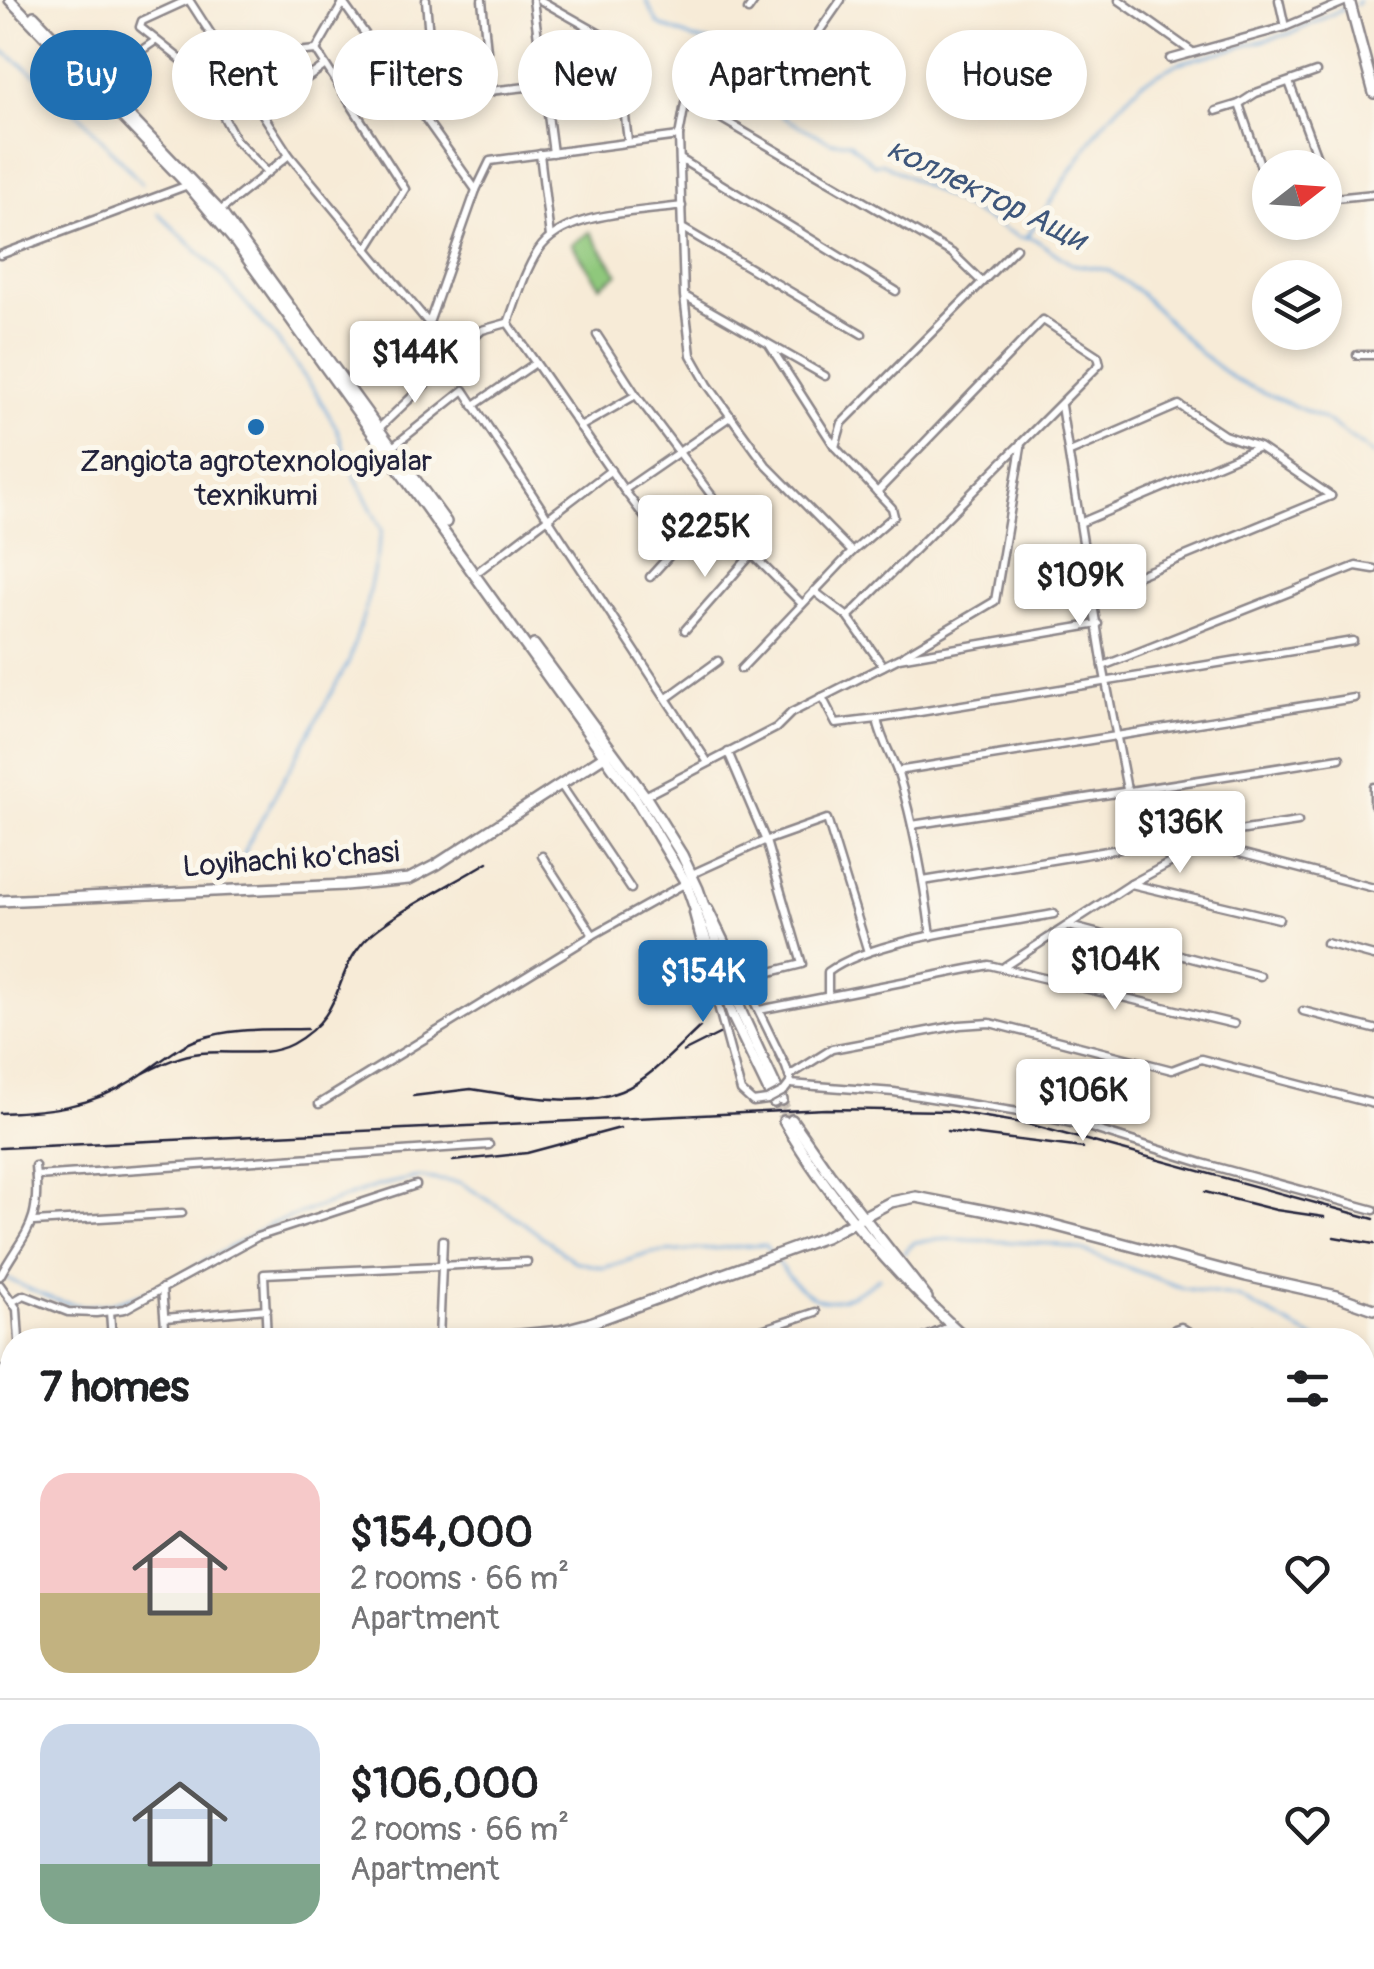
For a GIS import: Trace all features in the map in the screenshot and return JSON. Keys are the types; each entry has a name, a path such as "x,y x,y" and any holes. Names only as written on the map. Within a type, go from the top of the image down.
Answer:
{"main road":[{"path":"10,0 188,184 377,429"},
{"path":"18,0 47,30"},
{"path":"1349,0 1369,54 1374,94"},
{"path":"134,120 220,211 608,754 644,796 691,885 735,998 781,1092"},
{"path":"390,449 608,754 691,885"},
{"name":"Loyihachi ko'chasi","path":"0,901 345,886 409,878 436,865 608,754"},
{"path":"788,1120 802,1151 917,1294 954,1328"},
{"path":"565,1328 590,1323 780,1254 902,1198 932,1198 1038,1220 1246,1276 1337,1296 1374,1309"},
{"path":"590,1323 590,1328"}],"street":[{"path":"208,30 188,0 142,21 140,28 184,62 221,112 236,140 267,172"},
{"path":"426,0 428,30"},
{"path":"482,0 485,30"},
{"path":"537,0 540,30"},
{"path":"537,0 616,43 628,141"},
{"path":"748,10 755,0"},
{"path":"819,30 840,0"},
{"path":"1119,0 1191,51"},
{"path":"1279,0 1285,27"},
{"path":"1170,58 1285,27 1349,0"},
{"path":"316,50 343,1 363,30"},
{"path":"152,44 156,41"},
{"path":"316,50 405,189 367,249"},
{"path":"313,74 324,66"},
{"path":"1216,110 1316,72"},
{"path":"1289,82 1314,150"},
{"path":"852,552 766,464 691,355 684,296 680,136 686,98 952,253 982,282"},
{"path":"1239,104 1255,150"},
{"path":"268,120 289,154 456,356"},
{"path":"426,120 476,190"},
{"path":"549,120 553,152"},
{"path":"429,324 490,160 680,136"},
{"path":"220,211 289,154"},
{"path":"540,154 550,237"},
{"path":"681,160 896,291"},
{"path":"0,255 188,184"},
{"path":"1342,196 1374,194"},
{"path":"508,323 532,264 550,237 574,223 682,206"},
{"path":"683,228 862,334"},
{"path":"835,447 842,423 1016,248"},
{"path":"684,296 825,376"},
{"path":"848,617 1061,405 1100,364 1098,356 1044,320 877,492"},
{"path":"377,429 482,330 508,323"},
{"path":"508,323 672,553"},
{"path":"597,335 751,555 802,604"},
{"path":"741,669 852,552 894,516 892,508 835,447 769,345"},
{"path":"1357,355 1374,354"},
{"path":"473,406 534,364"},
{"path":"390,449 464,390 707,761"},
{"path":"580,427 636,394"},
{"path":"1061,405 1138,846"},
{"path":"1070,452 1178,406 1224,436 1258,447 1331,496 1093,594"},
{"path":"624,490 731,416"},
{"path":"644,796 776,728 790,713 899,658 995,601 1021,446"},
{"path":"1082,522 1258,447"},
{"path":"480,570 611,470"},
{"path":"650,577 689,534"},
{"path":"686,630 751,555"},
{"path":"1104,666 1356,566 1374,569"},
{"path":"814,591 848,617 883,666"},
{"path":"899,658 1098,624"},
{"path":"822,697 836,724 1353,641"},
{"path":"667,698 718,661"},
{"path":"897,771 1354,698"},
{"path":"877,719 882,744 897,771 912,825 931,936"},
{"path":"728,752 766,840 802,964 743,979"},
{"path":"912,825 1340,758"},
{"path":"561,785 631,890"},
{"path":"1374,787 1374,805"},
{"path":"320,1104 593,936 766,840 827,819 868,952"},
{"path":"1218,847 1225,834 1298,822"},
{"path":"924,881 1162,842"},
{"path":"1004,967 1132,884 1205,844 1374,888"},
{"path":"542,856 593,936"},
{"path":"1132,884 1279,920"},
{"path":"691,885 760,1010 781,1092"},
{"path":"691,885 702,954 741,1091 753,1102 781,1092 894,1092 1031,1114 1374,1210"},
{"path":"828,995 828,972 844,960 931,936 1054,914"},
{"path":"1069,926 1260,976"},
{"path":"1326,943 1374,956"},
{"path":"760,1010 989,964 1234,1024"},
{"path":"1303,1011 1374,1029"},
{"path":"781,1092 832,1049 990,1023 1172,1070 1201,1059 1374,1104"},
{"path":"36,1176 489,1146"},
{"path":"0,1276 34,1222 35,1166"},
{"path":"12,1302 24,1295 68,1312 124,1309 257,1237 416,1185"},
{"path":"34,1222 182,1214"},
{"path":"439,1328 443,1240"},
{"path":"267,1328 264,1274 527,1262"},
{"path":"0,1285 17,1309 18,1328"},
{"path":"162,1288 165,1328"},
{"path":"165,1318 266,1309"},
{"path":"110,1311 111,1328"},
{"path":"767,1328 816,1312"},
{"path":"945,1328 952,1325"}],"green space":[{"path":"590,232 618,274 600,286 572,244"}],"waterway":[{"name":"коллектор Ащи","path":"646,0 658,24 693,39 726,45 743,58 775,109 786,119 831,142 849,142 874,165 882,163 1019,237 1033,238 1071,264 1108,270 1139,292 1199,352 1235,380 1324,419 1374,455"},
{"path":"1356,4 1359,0"},
{"path":"1027,237 1102,124 1142,82 1179,63 1292,33 1343,9"},
{"path":"0,49 56,89 142,184"},
{"path":"158,213 214,267 275,337 315,391 337,429 350,467 382,530 365,610 349,661 248,844 237,873"},
{"path":"181,1275 269,1225 377,1186 418,1177 461,1183 520,1220 574,1261 603,1268 651,1253 765,1245 770,1253"},
{"path":"904,1253 915,1242 948,1239 1053,1244 1081,1250 1182,1288 1238,1297 1295,1328"},
{"path":"775,1259 799,1288 822,1300 848,1297 879,1278"},
{"path":"4,1277 47,1297 81,1305 116,1302 161,1286"}],"tunnel":[{"path":"782,1100 792,1120"},
{"path":"774,1102 784,1121"}],"railway":[{"path":"144,1073 193,1054 259,1052 292,1044 322,1020 354,954 365,940 406,910 488,862"},
{"path":"512,1095 581,1099 621,1091 653,1071 700,1027"},
{"path":"0,1113 85,1102 117,1089 182,1047 212,1035 307,1029"},
{"path":"683,1052 719,1034"},
{"path":"413,1096 471,1089 522,1097"},
{"path":"0,1148 826,1109 949,1111 1028,1124 1374,1219"},
{"path":"453,1161 527,1153 620,1128"},
{"path":"947,1131 1083,1148"},
{"path":"1205,1192 1276,1210 1324,1217"},
{"path":"1334,1237 1374,1244"}],"place":[{"name":"Zangiota agrotexnologiyalar texnikumi","path":"256,427"}]}
